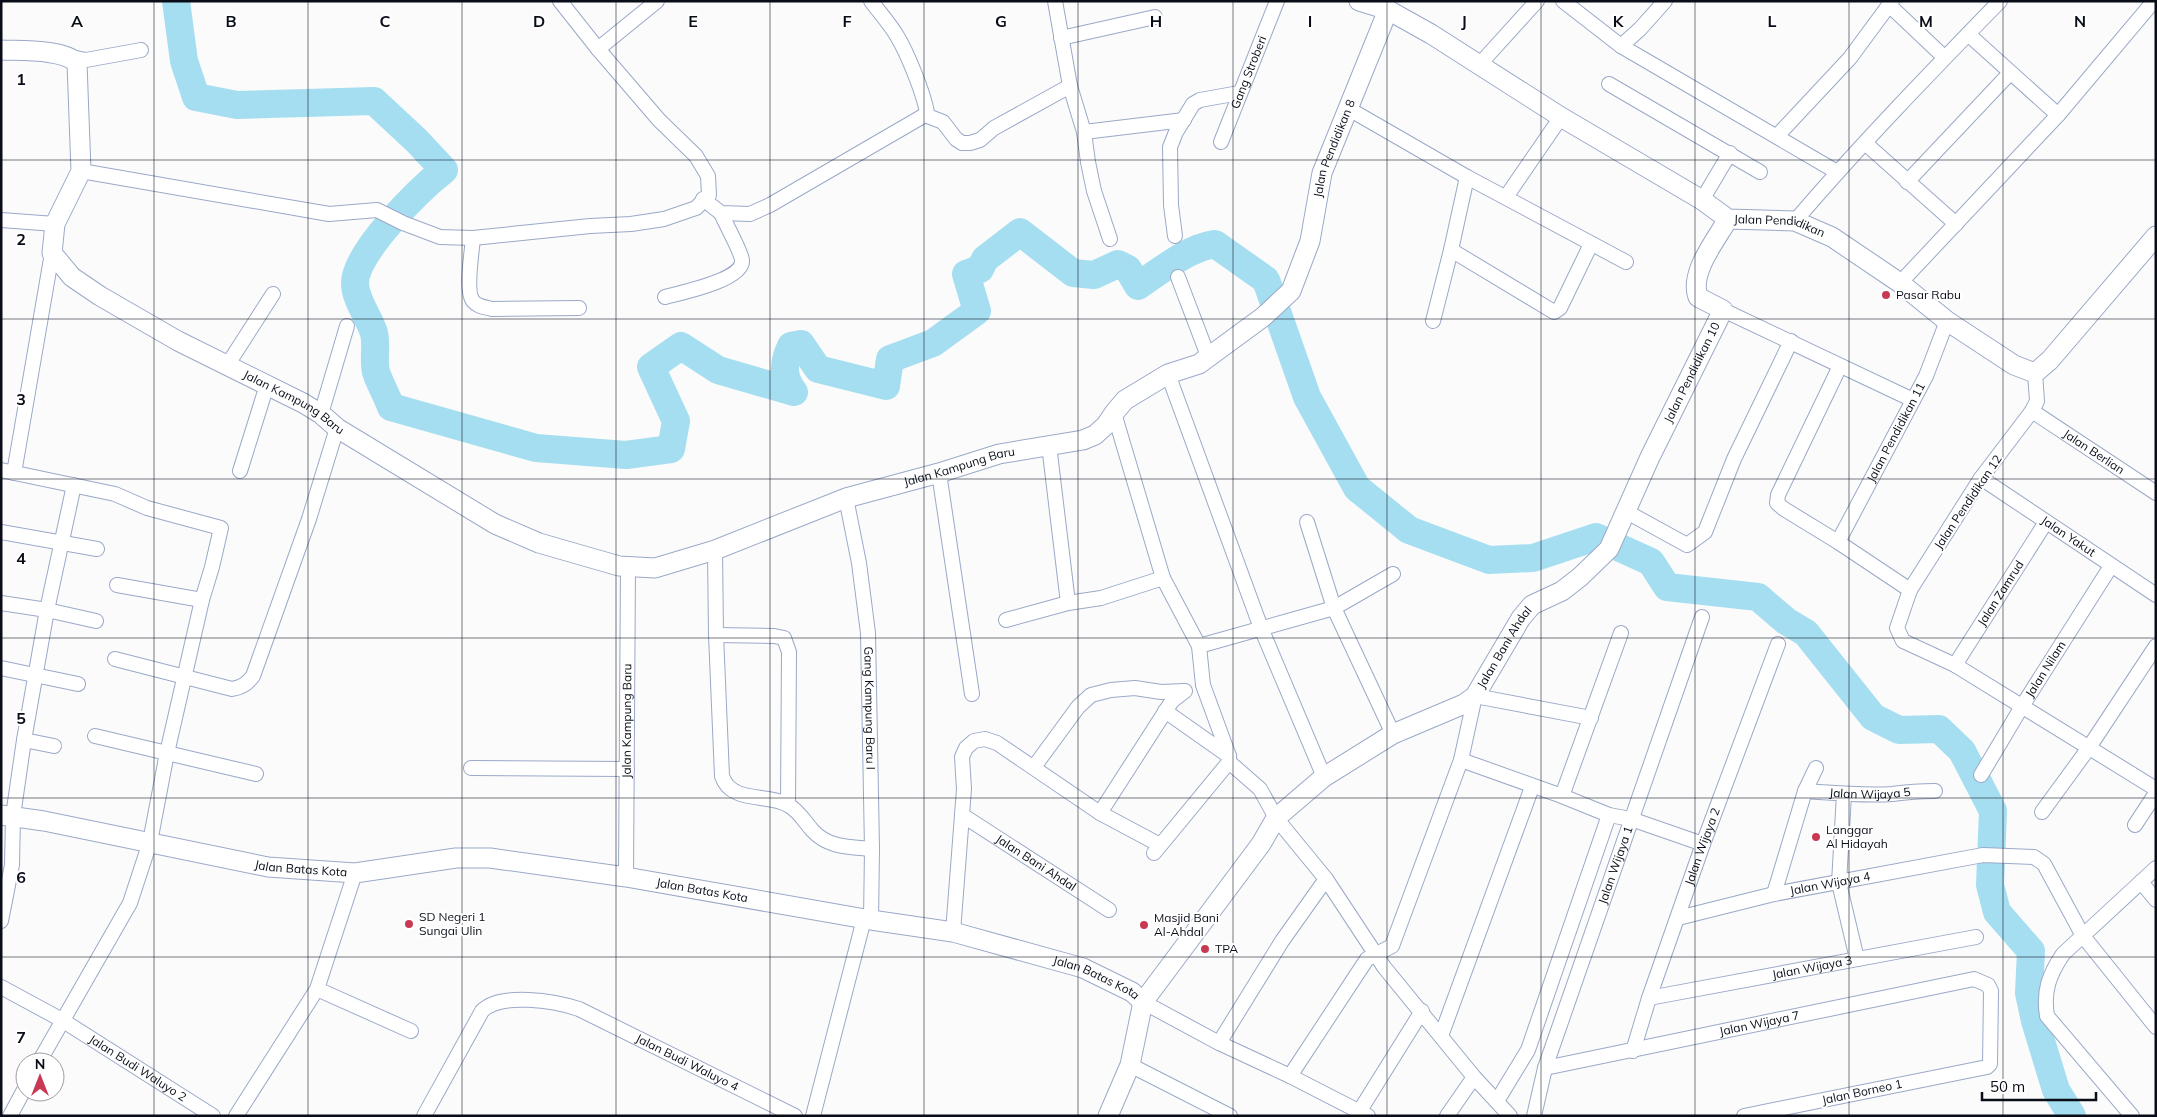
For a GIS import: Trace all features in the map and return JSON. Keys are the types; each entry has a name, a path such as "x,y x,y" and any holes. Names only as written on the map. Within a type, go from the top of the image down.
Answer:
{"street":[{"path":"81,171 329,214 377,210 403,223 440,237 473,238 590,226 631,224 664,219 696,208 709,195 708,176 696,156 659,120 560,1"},
{"path":"598,49 657,1"},
{"path":"721,214 750,214 770,206 927,113 919,86 898,36 871,1"},
{"path":"1054,1 1070,86 1084,132 1094,191 1110,239"},
{"name":"Gang Stroberi","path":"1221,142 1277,1"},
{"name":"Jalan Pendidikan","path":"1359,1 1388,10 1480,65 1561,117 1702,200 1728,219 1795,221 1832,238 1900,283 1947,321 2014,365 2035,373"},
{"path":"1480,65 1537,1"},
{"path":"1563,1 1621,46 1837,172"},
{"path":"1621,46 1666,1"},
{"path":"1795,221 1837,172 1944,56 2000,1"},
{"path":"1900,283 2058,115 2154,1"},
{"path":"1777,136 1850,58 1890,3 1944,56"},
{"name":"Jalan Pendidikan 8","path":"1291,291 1310,242 1322,173 1388,10"},
{"path":"1062,38 1155,17"},
{"path":"1968,34 2058,115"},
{"path":"1,50 54,54 86,60 142,50"},
{"path":"44,1052 130,903 150,842 184,676 221,528 147,508 114,494 8,472 52,253 55,224 81,171 77,63 71,57"},
{"path":"1907,182 2010,73"},
{"path":"1609,84 1760,172"},
{"path":"925,115 943,122 956,139 962,143 970,143 980,140 994,128 1070,86"},
{"path":"1175,236 1171,205 1170,147 1194,104 1200,100 1239,93"},
{"path":"1349,109 1467,177 1626,262"},
{"path":"1506,198 1561,117"},
{"path":"1084,132 1184,120"},
{"path":"1864,143 1956,224"},
{"path":"1702,200 1730,153"},
{"path":"1433,321 1467,177"},
{"path":"665,297 702,287 736,273 740,268 742,260 721,214 703,199"},
{"name":"Jalan Pendidikan 10","path":"1611,545 1650,458 1723,310 1698,297 1695,290 1696,276 1728,219"},
{"path":"1,220 55,224"},
{"path":"2035,373 2050,360 2156,236"},
{"path":"473,238 469,294 474,302 481,307 492,309 579,308"},
{"path":"1451,250 1554,312 1560,308 1591,244"},
{"name":"Jalan Kampung Baru","path":"52,253 72,276 100,296 178,341 228,364 320,414 337,428 494,524 573,555 619,566 655,568 715,550 846,498 940,473 999,454 1083,440 1095,436 1106,426 1125,400 1168,374 1199,364 1263,317 1291,291"},
{"path":"1178,276 1208,356"},
{"path":"228,364 273,294"},
{"path":"1723,310 1913,400"},
{"name":"Jalan Pendidikan 11","path":"1838,542 1926,376 1947,321"},
{"path":"320,414 347,326"},
{"path":"1627,512 1687,545 1705,532 1734,460 1791,341"},
{"path":"1840,366 1778,495 1778,502 1784,509 1910,590"},
{"name":"Jalan Pendidikan 12","path":"1954,665 1904,641 1898,633 1898,628 1910,590 1982,478 2032,411 2037,401 2035,373"},
{"path":"1168,374 1261,628 1324,777"},
{"path":"240,471 268,385"},
{"name":"Jalan Berlian","path":"2032,411 2156,493"},
{"path":"1114,413 1163,578 1198,646 1203,685 1229,759"},
{"path":"114,660 232,689 242,687 253,676 309,518 337,428"},
{"path":"1049,446 1068,603"},
{"path":"940,473 972,694"},
{"name":"Jalan Yakut","path":"1982,478 2156,595"},
{"path":"1,921 12,865 7,816 24,740 47,610 74,485"},
{"name":"Gang Kampung Baru I","path":"813,1116 867,920 872,849 868,633 859,563 846,498"},
{"path":"1307,522 1334,608 1393,734"},
{"name":"Jalan Zamrud","path":"1954,665 2046,522"},
{"path":"1,532 97,549"},
{"name":"Jalan Bani Ahdal","path":"1144,1002 1261,844 1276,818 1324,777 1393,734 1464,704 1475,696 1521,618 1532,605 1562,591 1580,577 1611,545"},
{"path":"715,550 716,635 722,776 724,783 727,788 743,795 788,805 818,835 828,842 843,847 872,849"},
{"name":"Jalan Kampung Baru","path":"626,877 628,565"},
{"name":"Jalan Nilam","path":"1982,775 2021,708 2111,566"},
{"path":"1198,646 1334,608 1393,574"},
{"path":"1006,620 1068,603 1101,598 1163,578"},
{"path":"117,585 202,600"},
{"path":"1,604 47,610 96,621"},
{"name":"Jalan Wijaya 1","path":"1534,1116 1545,1068 1702,617"},
{"path":"1562,796 1621,633"},
{"path":"716,635 774,636 784,638 789,652 788,805"},
{"name":"Jalan Wijaya 2","path":"1633,1051 1649,998 1702,844 1778,644"},
{"path":"2042,812 2088,748 2156,646"},
{"path":"1954,665 2156,791 2135,825"},
{"path":"1,668 78,684"},
{"path":"1100,813 1172,701 1184,692 1203,685"},
{"path":"1034,767 1078,706 1091,696 1111,690 1135,688 1160,692 1184,692"},
{"path":"1290,1076 1367,958 1392,946 1461,760 1475,696 1591,718"},
{"path":"1165,711 1229,759 1260,789 1276,818 1326,879 1384,967 1422,1011 1474,1077 1510,1116"},
{"path":"95,736 256,774"},
{"path":"953,932 964,789 962,756 966,748 974,741 986,738 997,743 1157,849 1229,759"},
{"path":"24,740 54,746"},
{"path":"1461,760 1609,815 1631,819 1702,844"},
{"path":"471,768 627,769"},
{"path":"1774,894 1805,791 1816,768"},
{"path":"1442,1036 1532,787"},
{"name":"Jalan Wijaya 5","path":"1805,791 1844,794 1891,794 1912,791 1935,791"},
{"path":"1844,794 1839,883 1857,959"},
{"name":"Jalan Bani Ahdal","path":"962,815 1109,910"},
{"path":"1497,1101 1528,1050 1609,815"},
{"name":"Jalan Batas Kota","path":"7,816 150,842 268,867 355,873 456,858 490,858 626,877 867,920 953,932 1083,968 1132,992 1144,1002 1219,1043 1290,1076 1364,1114"},
{"name":"Jalan Wijaya 4","path":"1678,918 1774,894 1984,855 2034,857 2044,864 2083,936 2156,1027"},
{"path":"2132,1116 2047,1016 2045,1000 2053,969 2063,954 2156,868"},
{"path":"236,1116 317,989 355,873"},
{"path":"1219,1043 1282,941 1326,879"},
{"path":"2141,882 2156,900"},
{"name":"Jalan Wijaya 3","path":"1649,998 1976,936"},
{"name":"Jalan Wijaya 7","path":"1545,1068 1974,979 1985,982 1991,991 1990,1064 1980,1067"},
{"name":"Jalan Budi Waluyo 2","path":"1,987 62,1020 214,1116"},
{"path":"317,989 411,1031"},
{"name":"Jalan Budi Waluyo 4","path":"424,1116 482,1011 487,1006 502,1001 553,1002 578,1009 795,1116"},
{"path":"1108,1116 1130,1065 1144,1002"},
{"path":"1364,1114 1422,1011"},
{"path":"1130,1065 1230,1116"},
{"name":"Jalan Borneo 1","path":"1744,1116 1980,1067"},
{"path":"1446,1116 1474,1077"},
{"path":"10,1116 18,1102"}],"waterway":[{"path":"176,1 184,61 196,97 237,105 374,101 417,141 444,170 420,191 390,222 366,255 358,270 355,283 356,289 374,333 376,372 391,407 536,448 626,455 671,449 676,421 651,367 681,346 718,370 794,392 787,381 785,364 791,346 801,344 818,369 886,386 890,359 933,343 977,311 966,274 980,269 985,259 1020,232 1073,273 1094,275 1118,264 1128,269 1138,286 1185,255 1205,246 1215,244 1266,280 1307,397 1357,488 1409,530 1489,560 1533,558 1596,537 1651,562 1667,587 1758,597 1786,621 1806,633 1873,717 1899,730 1939,729 1962,751 1993,811 1990,885 1997,912 2031,951 2029,993 2035,1021 2056,1090 2072,1116"}],"place":[{"name":"Pasar Rabu","path":"1886,295"},
{"name":"Langgar Al Hidayah","path":"1816,837"},
{"name":"SD Negeri 1 Sungai Ulin","path":"409,924"},
{"name":"Masjid Bani Al-Ahdal","path":"1144,925"},
{"name":"TPA","path":"1205,949"}]}
